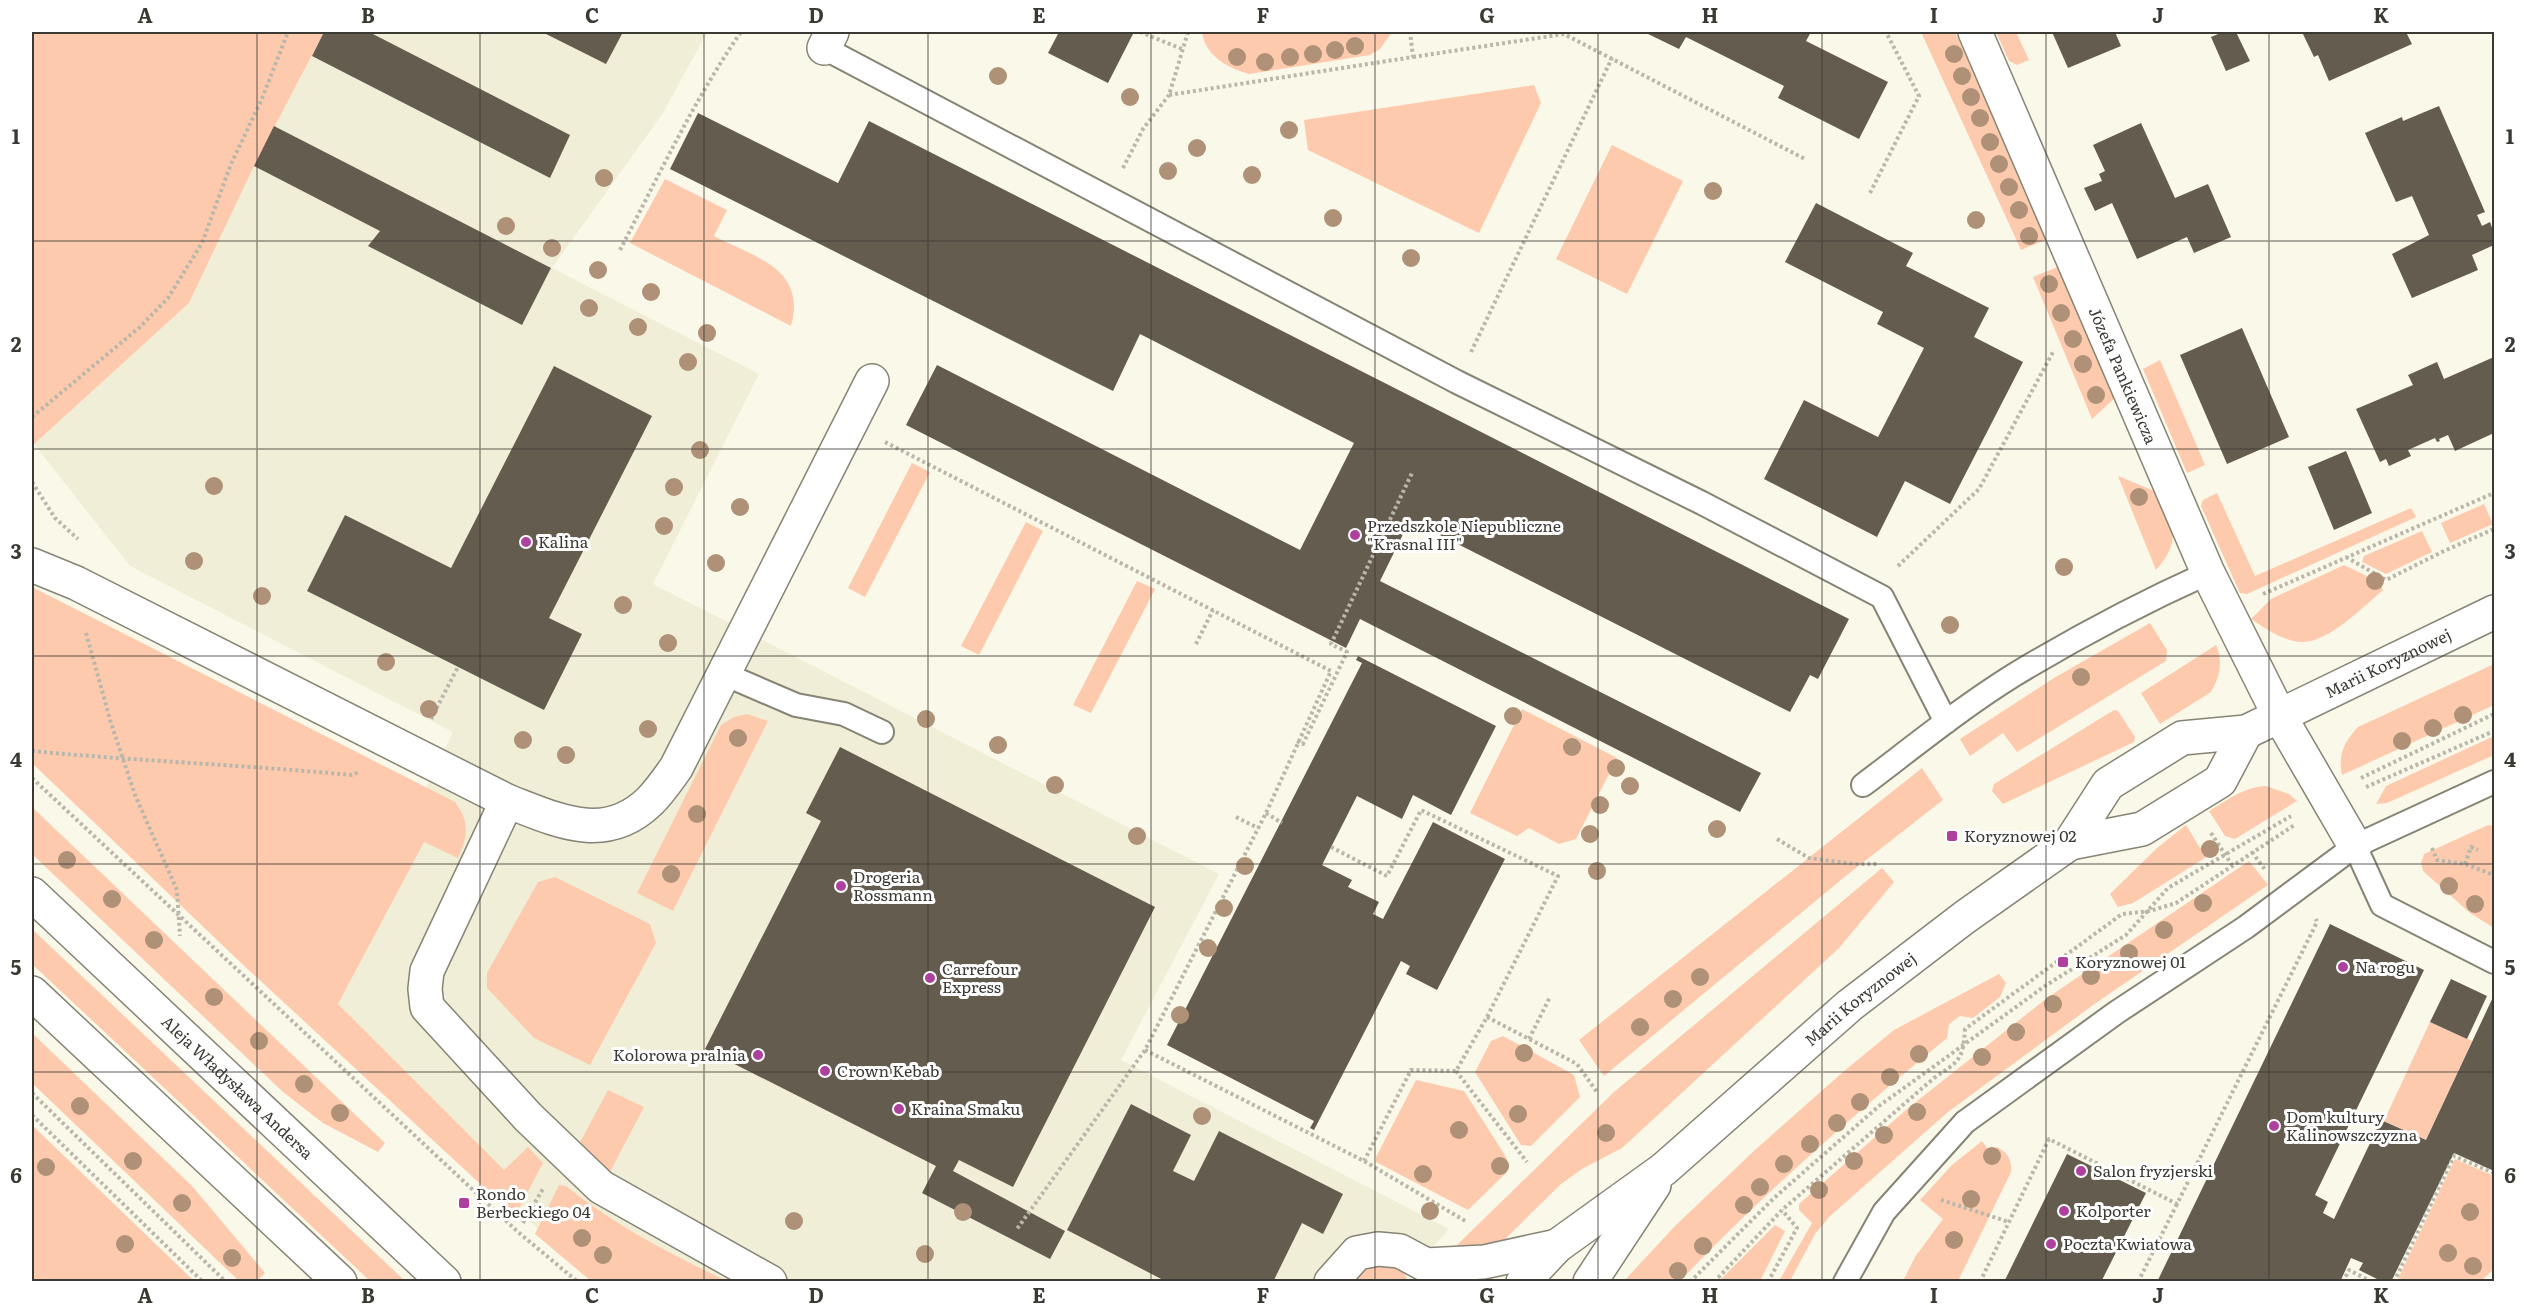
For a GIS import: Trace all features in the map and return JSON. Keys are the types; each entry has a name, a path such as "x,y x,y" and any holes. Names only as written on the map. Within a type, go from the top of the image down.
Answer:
{"street":[{"name":"Józefa Pankiewicza","path":"1975,32 2208,573 2279,715"},
{"path":"32,565 76,583 507,801 575,826 608,825 632,814 650,801 676,768 872,381"},
{"name":"Marii Koryznowej","path":"1523,1281 1557,1246 1664,1169 1850,1005 1965,916 2070,843 2108,784 2182,738 2246,732 2494,612"},
{"path":"2279,715 2355,846"},
{"name":"Marii Koryznowej","path":"2070,843 2142,829 2220,781 2246,732"},
{"path":"507,801 427,971 425,989 428,1007 528,1117 601,1187 770,1281"},
{"name":"Aleja Władysława Andersa","path":"32,894 444,1281"},
{"path":"32,993 340,1281"},
{"name":"Marii Koryznowej","path":"1590,1281 1664,1169"},
{"path":"1331,1281 1357,1253 1378,1249 1400,1251 1429,1273 1557,1246"}],"lane":[{"path":"828,40 1109,197 1457,382 1702,503 1882,597 1946,722"},
{"path":"1863,785 1946,722 2013,676 2102,624 2208,573"},
{"path":"724,674 796,705 843,714 882,732"},
{"path":"1845,1281 1884,1212 1965,1122 2118,1012 2246,927 2355,846 2494,782"},
{"path":"2355,846 2382,905 2494,962"}],"path":[{"path":"32,417 140,327 168,298 202,243 231,164 261,101 288,32"},
{"path":"620,250 695,107 741,32"},
{"path":"1140,32 1182,49"},
{"path":"1109,197 1143,129 1169,95 1188,32"},
{"path":"1410,32 1413,57"},
{"path":"1870,193 1919,96 1886,32"},
{"path":"1169,95 1564,33 1805,159"},
{"path":"1457,382 1612,58"},
{"path":"1871,591 1979,489 2053,351"},
{"path":"850,424 1331,671 1266,813 1145,1050 1017,1229"},
{"path":"1297,741 1303,744 1347,652 1331,644 1412,473"},
{"path":"2255,598 2494,493"},
{"path":"2346,557 2386,580 2494,529"},
{"path":"76,583 88,644 123,759 135,795 177,890 180,936"},
{"path":"1196,644 1213,610"},
{"path":"32,751 123,759 243,765 352,775 410,753 458,667"},
{"path":"1690,1281 1774,1198 1879,1106 2045,986 2126,935 2150,911 2168,888 2325,796 2494,714"},
{"path":"32,778 518,1232 578,1281"},
{"path":"1330,847 1387,876 1421,810 1558,876 1487,1017 1456,1071"},
{"path":"1266,813 1282,823"},
{"path":"1236,817 1258,828"},
{"path":"1777,839 1809,858 1854,864 1878,864"},
{"path":"2430,844 2437,860 2465,864 2494,875"},
{"path":"2465,864 2471,847 2478,850"},
{"path":"1714,1281 1782,1210 1934,1078 1958,1062 1965,1042 1965,1029 2122,914 2150,911 2176,903 2232,865"},
{"path":"2138,1281 2317,922 2302,885"},
{"path":"1529,1038 1550,997"},
{"path":"1487,1017 1577,1064 1597,1092"},
{"path":"1145,1050 1364,1161 1467,1222"},
{"path":"1364,1161 1411,1070 1456,1071"},
{"path":"1456,1071 1527,1162"},
{"path":"32,1093 226,1281"},
{"path":"32,1115 203,1281"},
{"path":"1980,1281 2049,1139 2177,1204"},
{"path":"2394,1281 2454,1156 2494,1173"},
{"path":"524,1222 546,1183"},
{"path":"1904,1188 2009,1222"},
{"path":"1768,1281 1797,1228 1782,1210"},
{"path":"2343,1281 2349,1270 2372,1281"}],"shaded area":[{"path":"32,32 324,32 254,166 189,303 32,446"},
{"path":"324,32 707,32 663,113 552,268 759,374 653,584 1219,874 1121,1060 1449,1229 1402,1281 622,1281 552,1242 314,1018 453,732 130,566 34,444 189,303 254,166"},
{"path":"1202,32 1392,32 1380,49 1370,55 1249,74 1219,60 1208,48"},
{"path":"1921,32 1955,32 2050,238 2021,250"},
{"path":"1996,32 2016,32 2029,60 2017,65 2009,61"},
{"path":"1534,85 1541,103 1479,233 1308,150 1304,120"},
{"path":"1612,145 1683,181 1627,294 1556,259"},
{"path":"665,179 727,210 714,236 760,258 774,267 784,278 791,290 794,306 791,326 630,243"},
{"path":"2060,266 2115,398 2092,419 2033,277"},
{"path":"2160,360 2205,465 2187,473 2143,369"},
{"path":"912,463 930,472 865,597 848,588"},
{"path":"2118,476 2157,492 2167,514 2172,540 2165,559 2156,570"},
{"path":"2217,493 2255,576 2411,508 2416,517 2247,594 2240,593 2201,506 2203,500"},
{"path":"2484,504 2493,524 2450,543 2441,523"},
{"path":"1026,522 1043,531 979,655 961,646"},
{"path":"2422,531 2432,552 2386,574 2362,562 2364,556"},
{"path":"2344,565 2379,582 2383,590 2356,614 2323,637 2312,641 2295,641 2275,634 2251,619 2271,599"},
{"path":"1137,581 1155,589 1091,713 1073,705"},
{"path":"32,587 455,802 463,816 466,829 458,858 424,842 338,1004 504,1170 528,1147 543,1163 515,1216 239,961 32,763"},
{"path":"2150,623 2167,650 2166,661 2017,752 2003,733 1970,756 1960,739 2054,678"},
{"path":"2216,645 2220,669 2211,692 2160,724 2141,693"},
{"path":"2494,664 2494,705 2342,775 2343,749 2358,727"},
{"path":"1522,709 1617,758 1576,839 1559,844 1529,828 1517,836 1470,813"},
{"path":"2114,710 2118,711 2135,737 2134,742 2003,804 1992,791 1994,784"},
{"path":"747,714 768,721 673,911 637,893 721,725 734,717"},
{"path":"2494,736 2494,755 2387,803 2376,804 2386,786"},
{"path":"1922,768 1943,800 1847,875 1604,1076 1579,1040"},
{"path":"2266,786 2289,794 2297,801 2235,839 2225,836 2209,811 2243,791"},
{"path":"32,807 385,1143 378,1152 323,1123 283,1092 32,854"},
{"path":"2186,825 2200,848 2211,842 2216,851 2133,903 2118,907 2110,894 2157,848"},
{"path":"2488,825 2494,826 2494,928 2470,913 2423,871 2421,863 2424,854"},
{"path":"2249,861 2268,885 2093,1005 1948,1112 1829,1217 1815,1234 1790,1281 1779,1281 1812,1223 1799,1210 1799,1204 1907,1109 2047,998"},
{"path":"1882,868 1894,882 1839,948 1622,1148 1582,1169 1561,1184 1503,1241 1483,1248 1457,1245 1614,1092"},
{"path":"555,877 650,924 656,943 590,1065 534,1038 487,988 487,973 538,882"},
{"path":"32,929 405,1281 370,1281 32,964"},
{"path":"1999,974 2006,983 2000,997 1973,1018 1960,1016 1949,1024 1947,1038 1809,1156 1680,1281 1624,1281 1675,1226 1755,1150 1894,1030"},
{"path":"2430,1022 2472,1041 2426,1140 2384,1121"},
{"path":"32,1033 193,1187 265,1273 257,1281 239,1281 32,1083"},
{"path":"1503,1036 1574,1075 1580,1097 1531,1146 1521,1145 1475,1072 1491,1041"},
{"path":"1416,1080 1464,1091 1506,1157 1509,1166 1506,1173 1468,1210 1376,1162 1376,1157"},
{"path":"608,1090 644,1107 610,1172 578,1146"},
{"path":"32,1125 194,1281 32,1281"},
{"path":"1982,1141 1990,1152 1997,1147 2007,1154 2011,1172 1958,1281 1903,1281 1915,1257 1943,1219 1920,1200 1952,1165"},
{"path":"2455,1159 2494,1176 2494,1269 2481,1281 2397,1281"},
{"path":"559,1185 566,1186 604,1214 644,1238 727,1281 591,1281 535,1234"},
{"path":"1775,1225 1785,1231 1760,1281 1719,1281"},
{"path":"1374,1261 1400,1268 1407,1278 1404,1281 1351,1282"}],"building":[{"path":"324,32 369,32 570,135 550,178 312,56"},
{"path":"542,32 623,32 606,64"},
{"path":"1059,32 1134,32 1108,83 1048,53"},
{"path":"1644,32 1811,32 1806,41 1888,82 1859,139 1778,98 1784,86 1686,37 1679,49"},
{"path":"2052,32 2115,32 2121,46 2068,68"},
{"path":"2223,32 2236,32 2250,61 2226,71 2211,37"},
{"path":"2302,32 2406,32 2412,44 2329,81 2318,55 2314,57"},
{"path":"2439,106 2485,212 2477,215 2482,226 2490,222 2494,233 2494,245 2472,255 2478,270 2412,298 2392,254 2429,235 2412,196 2396,202 2365,133 2402,117 2403,121"},
{"path":"698,113 838,183 869,121 1849,619 1818,679 1810,675 1790,712 1410,520 1380,581 1761,773 1740,812 1360,619 1346,648 906,425 937,365 1300,550 1354,443 1140,334 1113,391 670,169"},
{"path":"2141,123 2175,198 2208,184 2231,237 2194,253 2187,237 2137,259 2112,203 2095,211 2084,188 2102,181 2099,174 2105,171 2093,145"},
{"path":"274,126 551,268 522,325 368,246 380,231 254,166"},
{"path":"1816,203 1913,253 1906,266 1989,308 1974,337 2023,362 1950,504 1905,481 1877,537 1764,479 1804,400 1878,437 1924,348 1877,324 1883,312 1785,262"},
{"path":"2242,328 2289,437 2227,464 2180,355"},
{"path":"2494,357 2494,433 2455,451 2448,435 2437,442 2435,438 2408,450 2411,456 2389,466 2386,459 2380,462 2356,409 2413,385 2408,375 2437,362 2444,379"},
{"name":"Kalina","path":"554,366 652,416 549,618 582,634 544,710 307,591 345,515 451,568"},
{"path":"2346,451 2372,513 2334,530 2308,467"},
{"path":"1358,656 1496,726 1451,815 1413,795 1402,819 1357,796 1322,865 1352,880 1348,887 1379,902 1373,914 1383,919 1433,822 1505,859 1437,990 1406,974 1410,966 1401,961 1314,1130 1310,1128 1314,1121 1167,1045 1362,663 1356,660"},
{"name":"Carrefour Express","path":"840,747 1155,907 1013,1187 959,1160 953,1171 1065,1231 1050,1259 922,1193 936,1166 705,1049 821,821 806,813"},
{"path":"2330,924 2424,970 2315,1195 2328,1202 2323,1213 2334,1219 2381,1120 2426,1140 2494,995 2494,1171 2454,1153 2391,1282 2383,1282 2359,1270 2363,1263 2351,1258 2340,1282 2157,1282"},
{"path":"2451,979 2487,996 2467,1039 2430,1022"},
{"path":"1131,1104 1191,1135 1173,1171 1194,1181 1219,1131 1343,1194 1323,1234 1302,1223 1273,1282 1167,1282 1067,1230"},
{"path":"2067,1154 2146,1193 2101,1282 2004,1282"}],"place":[{"name":"Przedszkole Niepubliczne \"Krasnal III\"","path":"1355,535"},
{"name":"Kalina","path":"526,542"},
{"name":"Koryznowej 02","path":"1952,836"},
{"name":"Drogeria Rossmann","path":"841,886"},
{"name":"Koryznowej 01","path":"2063,962"},
{"name":"Na rogu","path":"2343,967"},
{"name":"Carrefour Express","path":"930,978"},
{"name":"Kolorowa pralnia","path":"758,1055"},
{"name":"Crown Kebab","path":"825,1071"},
{"name":"Kraina Smaku","path":"899,1109"},
{"name":"Dom kultury Kalinowszczyzna","path":"2274,1126"},
{"name":"Salon fryzjerski","path":"2081,1171"},
{"name":"Rondo Berbeckiego 04","path":"464,1203"},
{"name":"Kolporter","path":"2064,1211"},
{"name":"Poczta Kwiatowa","path":"2051,1244"}]}
